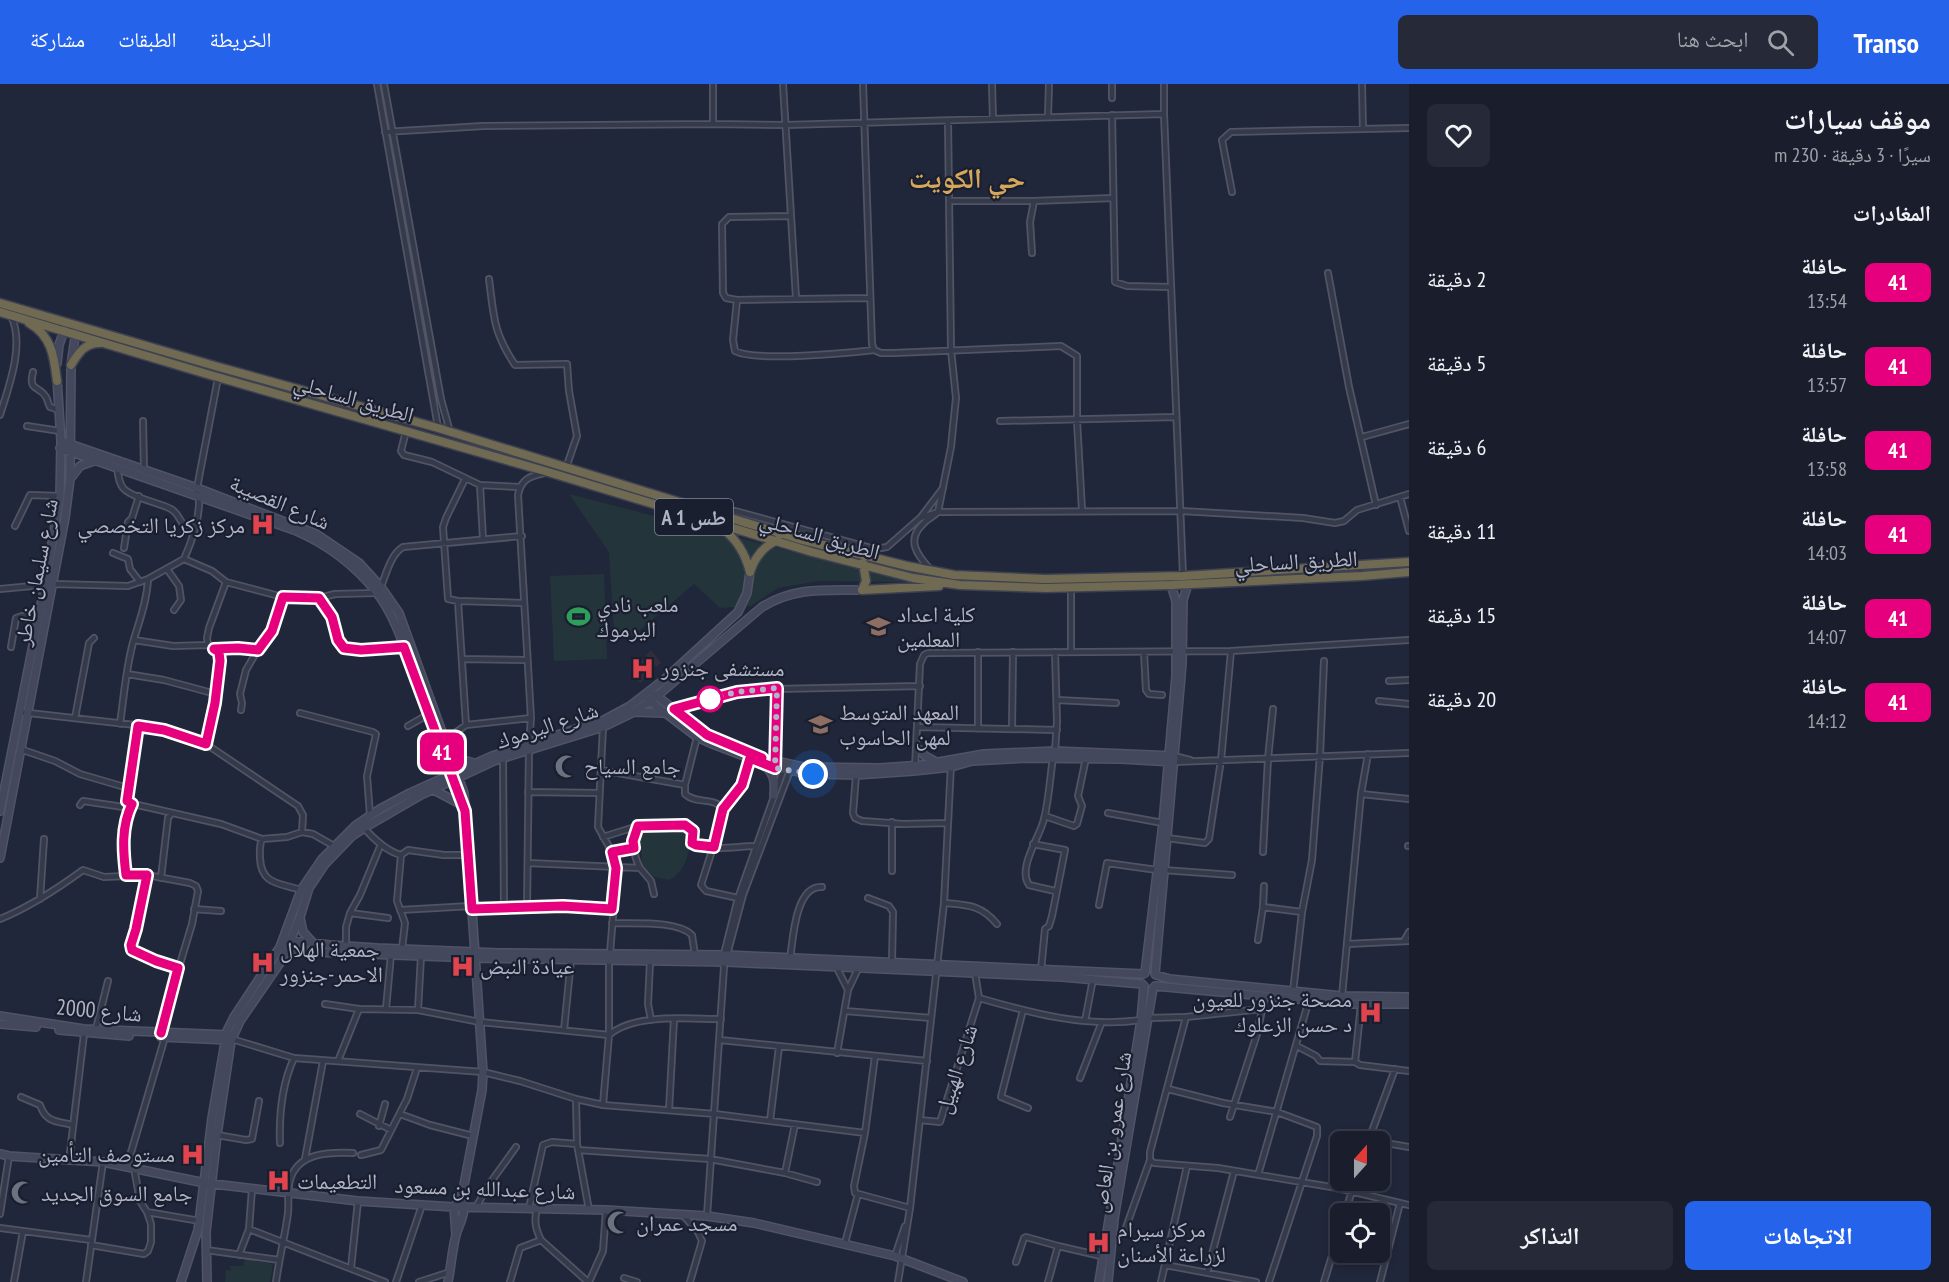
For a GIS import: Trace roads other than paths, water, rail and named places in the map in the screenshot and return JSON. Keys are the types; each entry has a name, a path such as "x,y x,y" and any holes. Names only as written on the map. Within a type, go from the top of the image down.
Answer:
{"highway":[{"name":"الطريق الساحلي","path":"0,303 76,330 438,428 799,539 913,578 960,585 1071,587 1171,585 1409,572"},
{"name":"الطريق الساحلي","path":"0,312 66,327"},
{"path":"14,316 43,334 53,352 57,381"},
{"name":"الطريق الساحلي","path":"76,330 111,345 218,378 548,472 714,524 863,561 954,575 1035,579 1183,576 1409,562"},
{"path":"71,365 82,349 87,346 97,343 111,345"},
{"path":"714,524 738,543 744,552 750,572"},
{"path":"750,572 759,553 775,541 787,538 799,539"},
{"path":"863,561 866,581 862,590 960,585"}],"street":[{"path":"377,84 438,428"},
{"path":"384,84 441,399 450,432"},
{"path":"713,84 714,124"},
{"path":"783,84 796,298"},
{"path":"863,84 870,298 874,350"},
{"path":"992,84 993,119"},
{"path":"1048,116 1049,84"},
{"path":"1112,84 1112,98"},
{"path":"1164,84 1183,576"},
{"path":"1362,84 1363,129"},
{"path":"386,132 483,126 865,124 1048,116 1164,114"},
{"path":"1112,115 1115,282 1127,286 1171,287"},
{"path":"932,571 916,552 914,537 921,525 938,512 951,447 956,398 951,350 948,122"},
{"path":"1232,192 1222,140 1231,132 1409,128"},
{"path":"949,201 1113,198"},
{"path":"1032,253 1030,222 1034,201"},
{"path":"791,216 742,216 725,219 721,228 723,293 726,298 737,300 870,298"},
{"path":"1328,273 1349,387 1376,505"},
{"path":"489,279 495,328 515,365 567,364 577,436 566,468"},
{"path":"737,300 734,349 738,353 782,355 874,350 894,353 1061,346 1068,349 1077,356 1077,421 1082,510"},
{"path":"0,415 17,345 14,316"},
{"name":"شارع سليمان خاطر","path":"0,858 20,749 39,618 49,584 60,496 57,351 66,327"},
{"name":"شارع سليمان خاطر","path":"0,812 24,713 70,479 71,365 76,330"},
{"path":"33,372 31,382 34,388 46,397 50,407 59,410"},
{"path":"0,588 49,584 128,586 148,579 184,559 196,527 199,500 197,492 218,378"},
{"path":"1000,421 1176,417"},
{"path":"142,421 144,470"},
{"path":"1362,437 1409,424"},
{"path":"27,426 60,431"},
{"path":"406,431 401,446 402,454 432,462 480,485 520,487"},
{"path":"60,445 71,447 117,467 197,492 306,536 346,561 379,590 399,613 421,672 464,808 483,1072 482,1090 461,1198 454,1207 456,1235"},
{"name":"شارع القصيبة","path":"71,447 144,470 197,492"},
{"path":"70,479 80,466 97,460"},
{"path":"117,467 122,486 126,491 171,509 182,524 196,527"},
{"path":"527,908 531,718 523,603 519,495 520,487 531,476 548,472"},
{"path":"465,479 444,522 449,600 523,603"},
{"path":"480,485 483,539"},
{"path":"716,513 735,511 875,549 885,548 920,518 944,486"},
{"path":"920,518 938,512 1181,511 1335,523 1344,521 1357,510 1409,494"},
{"path":"15,526 30,495 60,496"},
{"path":"124,548 128,522 132,518 139,496"},
{"path":"1400,497 1409,531"},
{"path":"379,590 398,550 408,546 522,536"},
{"path":"113,554 128,559 130,569 140,582"},
{"path":"184,559 212,571 226,582 283,597 319,598 335,594 379,590"},
{"path":"167,569 180,589 181,600 174,610"},
{"name":"شارع اليرموك","path":"287,940 300,917 309,888 317,875 333,855 364,828 476,763 603,727 634,712 647,699 650,690 738,612 747,592 750,572"},
{"path":"120,724 127,674 144,608 148,579"},
{"path":"208,645 209,628 226,582"},
{"path":"1154,987 1157,980 1155,975 1162,823 1171,759 1176,676 1180,651 1180,600 1188,584"},
{"path":"1171,585 1180,600"},
{"path":"1071,587 1071,651"},
{"path":"379,590 404,647 454,776"},
{"name":"شارع اليرموك","path":"230,1038 284,948 301,890 334,846 370,815 410,793 604,720 657,696 753,614 778,597 797,592 862,590"},
{"path":"241,710 240,694 246,670 272,631 283,597"},
{"path":"319,598 332,617 338,640 344,648 361,650 404,647"},
{"path":"458,601 466,725"},
{"path":"11,647 16,618 22,616 39,618"},
{"path":"75,718 89,643 94,638"},
{"path":"134,640 173,646 208,645 219,652 214,714 206,744"},
{"path":"918,768 920,664 924,655 928,653 1231,651 1409,640"},
{"path":"214,649 258,650"},
{"path":"1144,651 1146,690 1149,694 1162,695"},
{"path":"1167,838 1204,843 1209,839 1221,760 1231,651"},
{"path":"978,652 978,729"},
{"path":"1012,729 1013,652"},
{"path":"1055,652 1057,730 1054,754 1045,816 1025,870 1025,880 1029,885 1055,891"},
{"path":"462,659 527,660"},
{"path":"1293,992 1302,912 1312,860 1324,661"},
{"path":"127,674 164,680 216,694"},
{"path":"1389,681 1409,680"},
{"path":"669,685 672,707"},
{"path":"672,707 737,692 777,688 920,686"},
{"path":"776,765 777,688"},
{"path":"650,690 707,735 776,765"},
{"path":"647,699 698,737 758,761 856,775 979,760 1054,754 1221,760 1409,753"},
{"path":"1057,700 1116,703"},
{"path":"1379,701 1409,704"},
{"path":"1263,852 1273,709"},
{"path":"634,712 666,713"},
{"path":"24,713 164,730 206,744 298,806 304,820 302,832"},
{"path":"300,713 376,734 367,776 370,815"},
{"path":"408,726 429,714"},
{"path":"445,744 466,725 531,718"},
{"path":"131,806 127,801 128,788 138,726"},
{"path":"603,727 598,827 612,852 616,868 612,909 609,1035 603,1105"},
{"path":"917,727 1057,730"},
{"path":"698,737 685,785 685,794 693,800 714,801 723,809"},
{"path":"445,744 463,760 476,763"},
{"path":"918,746 925,756 936,762"},
{"path":"20,749 56,761 80,774 128,788"},
{"path":"1054,754 1086,758 1171,759"},
{"path":"1342,996 1368,754"},
{"path":"503,758 504,908"},
{"path":"738,898 706,891 701,885 714,847 723,809 742,785 750,758"},
{"path":"1045,816 1074,826 1077,824 1082,806 1078,796 1086,758"},
{"path":"1099,1282 1101,1256 1144,1019 1141,978 1144,974 1167,838 1172,796 1171,759"},
{"path":"758,761 771,772 775,784 774,795"},
{"path":"788,767 918,768 936,762 951,763"},
{"path":"898,1282 910,1208 938,963 944,903 951,763"},
{"path":"707,1216 725,960 738,898 774,795 788,767"},
{"path":"725,960 743,895 788,767"},
{"path":"601,770 685,785"},
{"path":"856,775 853,813 855,818 862,821 903,824 948,823"},
{"path":"432,789 464,808"},
{"path":"528,792 598,793"},
{"path":"1362,794 1409,800"},
{"path":"80,805 83,801 131,806 221,824 262,839 287,837 302,832 312,834 334,846"},
{"path":"126,875 123,849 126,819 131,806"},
{"path":"1108,813 1162,823"},
{"path":"162,878 168,818 171,814"},
{"path":"892,822 892,871"},
{"path":"603,837 638,826 685,825 693,831 692,843 696,845 755,846"},
{"path":"638,826 633,841 634,857 651,881 654,894"},
{"path":"364,828 381,844 401,855"},
{"path":"40,899 44,839"},
{"path":"262,839 261,865 265,877 270,881 301,890"},
{"path":"346,947 346,927 350,913 381,844"},
{"path":"1033,844 1065,850 1059,888 1055,891 1052,916 1044,931 1041,970"},
{"path":"612,852 634,848"},
{"path":"402,949 405,923 397,901 401,855 408,850 444,855 467,855"},
{"path":"528,863 640,868"},
{"path":"1099,905 1107,863 1160,870 1232,875"},
{"path":"0,919 40,899 83,870 104,877 147,875 190,883 196,886 198,891 192,924 178,968 130,1167 140,1201 151,1224 151,1242 146,1253 0,1228"},
{"path":"147,875 131,948 136,953 178,968"},
{"path":"790,959 794,926 801,903 808,891 816,886 822,887"},
{"path":"1258,940 1264,886"},
{"path":"868,898 889,906 893,912 892,962"},
{"path":"944,903 969,905 980,909 997,924"},
{"path":"400,910 563,906 612,909"},
{"path":"1263,907 1302,912"},
{"path":"194,909 222,911"},
{"path":"350,913 388,918"},
{"path":"300,917 303,932 314,944"},
{"path":"612,923 667,925 679,928 692,935 695,955"},
{"path":"1348,944 1407,941 1409,932"},
{"path":"287,940 346,947 571,960 695,955 725,960 837,968 1093,979 1154,987 1360,1004 1409,1004"},
{"path":"284,948 312,952 421,956 499,953 610,957 650,962 790,959 938,963 1144,974 1170,979 1293,992 1342,996 1409,997"},
{"path":"386,1009 391,954"},
{"path":"417,1010 421,956"},
{"path":"564,1030 571,960"},
{"path":"650,962 648,1004 651,1020"},
{"path":"837,968 848,990"},
{"path":"837,1053 848,990 858,969"},
{"path":"975,973 979,998 1023,1010 1085,1022 1186,1017 1262,1009"},
{"path":"1085,1022 1093,979"},
{"path":"96,1029 108,981"},
{"name":"شارع عمرو بن العاص","path":"1108,1282 1114,1219 1144,1019 1154,987"},
{"path":"1230,1117 1257,1034 1264,996"},
{"name":"شارع الهبيل","path":"920,1120 940,1122 979,998"},
{"path":"1258,1175 1309,1000"},
{"path":"325,1004 359,1009 417,1010 480,1022 609,1035 623,1025 651,1020 721,1019"},
{"path":"1355,1062 1360,1004"},
{"path":"338,1061 359,1009"},
{"path":"1023,1010 1001,1097 1028,1108"},
{"path":"845,1011 931,1017"},
{"name":"شارع 2000","path":"0,1016 84,1029 230,1038"},
{"path":"1124,1233 1150,1160 1150,1152 1186,1017"},
{"path":"669,1110 674,1019"},
{"path":"1080,1078 1101,1023"},
{"path":"0,1024 84,1034 163,1035"},
{"path":"69,1161 84,1034"},
{"path":"230,1038 294,1058 483,1072 603,1105 715,1114 865,1133"},
{"path":"182,1282 196,1238 208,1183 230,1038"},
{"path":"207,1282 206,1232 212,1118 230,1038"},
{"path":"720,1040 927,1061"},
{"path":"1297,1046 1323,1062 1355,1062 1360,1065 1409,1071"},
{"path":"770,1121 779,1047"},
{"path":"875,1056 865,1133 854,1186 855,1192 910,1208"},
{"path":"280,1143 285,1082 294,1058"},
{"path":"276,1282 291,1177 305,1159 322,1060"},
{"path":"361,1155 381,1150 412,1087 417,1068"},
{"path":"1372,1131 1395,1069"},
{"path":"1168,1089 1223,1103 1277,1112 1317,1127 1302,1182 1269,1282"},
{"path":"21,1096 40,1105 42,1113 48,1119 73,1125"},
{"path":"576,1099 578,1148 588,1210"},
{"path":"217,1135 252,1139 259,1101"},
{"path":"379,1125 385,1104"},
{"path":"360,1114 391,1131"},
{"path":"400,1114 430,1125 473,1136"},
{"path":"785,1173 795,1124"},
{"path":"529,1208 543,1145 552,1142 578,1148 710,1159 785,1173 817,1182"},
{"path":"1390,1144 1409,1146"},
{"path":"476,1207 516,1147"},
{"path":"305,1159 332,1152 353,1153"},
{"name":"شارع عبدالله بن مسعود","path":"0,1154 103,1162 175,1178 358,1201 454,1207 606,1210 707,1216 754,1223 903,1258 963,1282"},
{"path":"0,1214 9,1156"},
{"path":"1150,1160 1154,1163 1234,1171 1302,1182 1409,1205"},
{"path":"86,1282 103,1162"},
{"path":"1161,1282 1187,1166"},
{"path":"1207,1273 1234,1171"},
{"path":"239,1255 249,1229 252,1189"},
{"path":"1348,1203 1352,1192"},
{"path":"844,1243 858,1194"},
{"path":"448,1282 456,1235 465,1207 461,1198"},
{"path":"351,1268 358,1201"},
{"path":"1380,1282 1400,1203"},
{"path":"396,1282 422,1205"},
{"path":"537,1208 536,1224 541,1240 589,1282 603,1251 606,1210"},
{"path":"147,1212 200,1221"},
{"path":"684,1215 698,1232 702,1241 690,1282"},
{"path":"895,1256 908,1218"},
{"path":"249,1229 385,1282"},
{"path":"14,1282 23,1231"},
{"path":"1016,1262 1026,1237 1101,1256"},
{"path":"510,1282 520,1248 541,1240"},
{"path":"1048,1282 1058,1246"},
{"path":"206,1250 279,1260"},
{"path":"189,1259 198,1256 206,1261"},
{"path":"1324,1282 1330,1262"},
{"path":"1165,1265 1256,1282"},
{"path":"419,1282 450,1272"},
{"path":"624,1278 636,1282"}],"place":[{"name":"مركز زكريا التخصصي","path":"263,525"},
{"name":"ملعب نادي اليرموك","path":"579,617"},
{"name":"كلية اعداد المعلمين","path":"879,627"},
{"name":"مستشفى جنزور","path":"643,668"},
{"name":"المعهد المتوسط لمهن الحاسوب","path":"821,725"},
{"name":"جامع السياح","path":"566,766"},
{"name":"جمعية الهلال الاحمر-جنزور","path":"262,962"},
{"name":"عيادة النبض","path":"462,966"},
{"name":"مصحة جنزور للعيون د حسن الزعلوك","path":"1370,1012"},
{"name":"مستوصف التأمين","path":"193,1154"},
{"name":"التطعيمات","path":"279,1181"},
{"name":"جامع السوق الجديد","path":"23,1193"},
{"name":"مسجد عمران","path":"618,1223"},
{"name":"مركز سيرام لزراعة الأسنان","path":"1099,1242"}],"district":[{"name":"حي الكويت","path":"967,177"}]}
